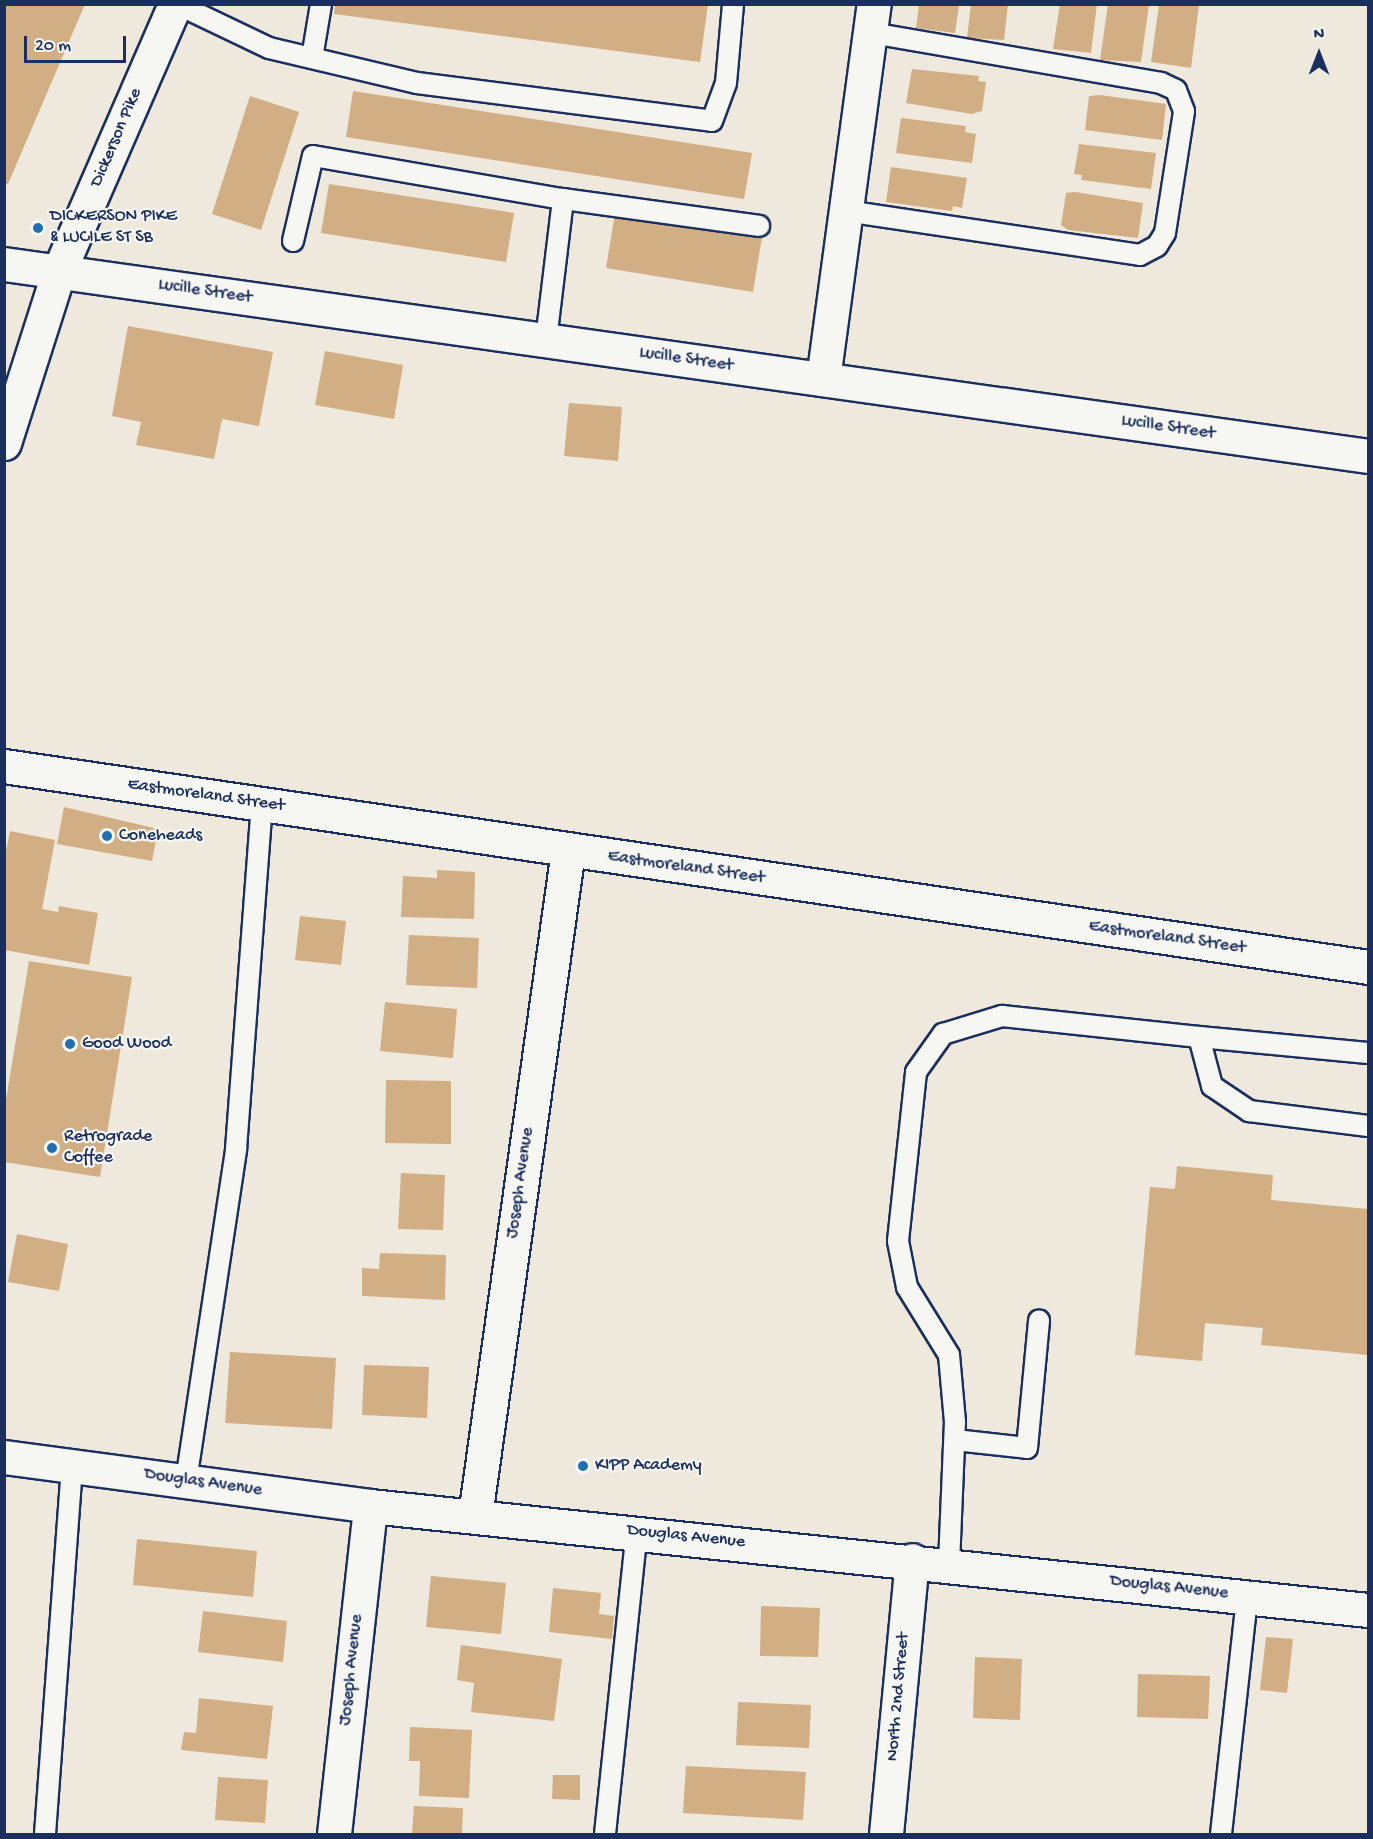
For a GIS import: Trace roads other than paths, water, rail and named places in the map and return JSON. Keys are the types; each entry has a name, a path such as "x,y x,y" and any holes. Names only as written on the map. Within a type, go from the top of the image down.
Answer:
{"street":[{"name":"Dickerson Pike","path":"4,443 60,271 176,4"},
{"path":"823,379 873,19"},
{"name":"Lucille Street","path":"4,264 1368,456"},
{"name":"Eastmoreland Street","path":"4,766 1368,967"},
{"name":"Joseph Avenue","path":"475,1516 568,850"},
{"name":"Douglas Avenue","path":"4,1457 370,1506 912,1560 1368,1610"},
{"name":"Joseph Avenue","path":"334,1834 370,1506"},
{"name":"North 2nd Street","path":"886,1834 912,1560"}],"lane":[{"path":"176,4 269,48 417,83 712,121 726,84 734,4"},
{"path":"312,58 321,4"},
{"path":"846,212 1140,255 1157,246 1165,233 1184,111 1176,90 1161,84 873,19"},
{"path":"293,240 313,156 563,199 759,226"},
{"path":"546,340 563,199"},
{"path":"186,1481 236,1149 262,805"},
{"path":"950,1564 954,1440 950,1355 907,1287 898,1241 916,1072 944,1034 1002,1016 1368,1053"},
{"path":"1199,1037 1212,1086 1249,1112 1368,1126"},
{"path":"954,1440 1027,1448 1039,1321"},
{"path":"45,1834 72,1466"},
{"path":"605,1834 637,1532"},
{"path":"1221,1834 1247,1597"}],"place":[{"name":"DICKERSON PIKE & LUCILE ST SB","path":"38,228"},
{"name":"Coneheads","path":"107,836"},
{"name":"Good Wood","path":"70,1044"},
{"name":"Retrograde Coffee","path":"52,1148"},
{"name":"KIPP Academy","path":"583,1466"}]}
